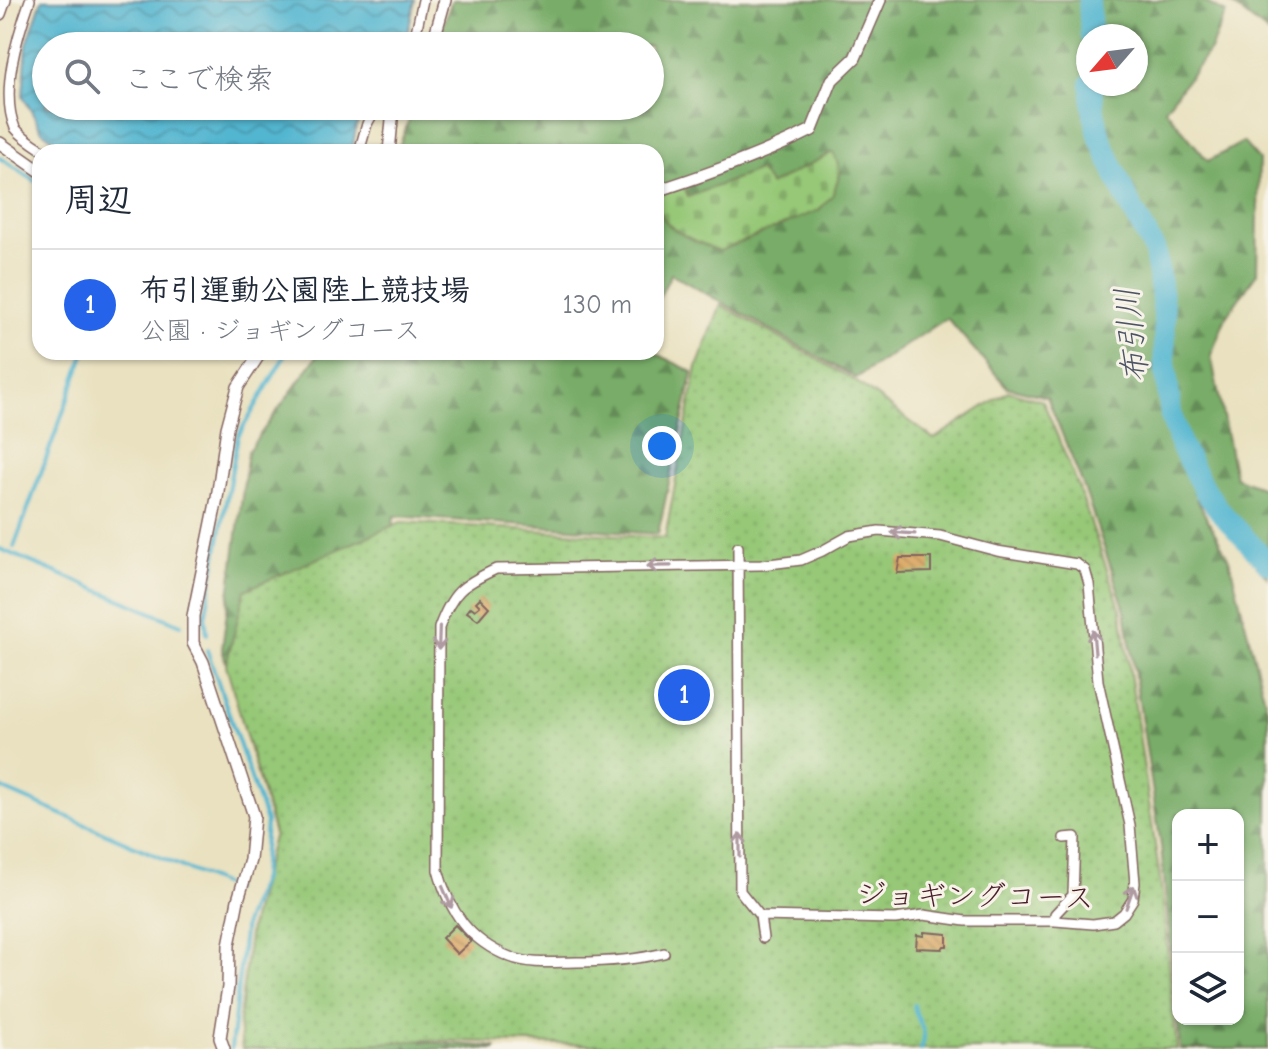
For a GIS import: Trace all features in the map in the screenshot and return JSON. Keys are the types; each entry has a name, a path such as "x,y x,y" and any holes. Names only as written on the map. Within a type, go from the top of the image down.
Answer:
{"street":[{"path":"0,14 5,0"},
{"path":"30,0 3,79 4,106 15,127 33,144"},
{"path":"416,32 423,0"},
{"path":"436,32 445,0"},
{"path":"664,188 752,158 812,130 832,80 855,58 880,0"},
{"path":"361,144 369,120"},
{"path":"390,144 392,120"},
{"path":"0,143 32,165"},
{"path":"224,1049 220,1038 228,987 229,945 250,860 254,816 203,662 193,643 193,616 217,498 227,428 238,387 256,360"},
{"name":"ジョギングコース","path":"664,953 609,962 543,963 511,958 483,942 461,922 449,904 438,870 439,628 447,606 458,590 496,569 761,565 801,560 849,536 879,531 940,536 997,551 1077,564 1085,570 1098,681 1130,825 1135,883 1133,899 1124,913 1114,921 1093,924 965,921 924,915 895,919 760,916"},
{"path":"738,547 740,891 760,916 763,938"},
{"path":"1055,921 1055,914 1073,895 1075,837 1064,838"}],"green space":[{"path":"452,0 1201,0 1226,13 1210,50 1165,109 1208,161 1243,142 1259,160 1257,273 1226,317 1211,355 1235,477 1268,490 1268,578 1196,498 1229,559 1268,712 1268,1049 1180,1049 1178,1025 1244,1025 1244,809 1172,809 1172,964 1161,846 1125,610 1083,485 1047,397 1007,387 947,318 856,378 671,274 664,288 664,144 400,144 409,120 664,120 664,32 441,32"},
{"path":"1226,0 1268,0 1268,33"},
{"path":"833,152 841,171 832,196 819,210 720,251 678,232 664,218 664,193 683,185 688,197 759,170 770,185"},
{"path":"721,305 854,380 934,439 1008,391 1043,401 1078,486 1121,610 1162,893 1172,1025 1175,1025 1177,1049 727,1049 425,1040 242,1049 239,1022 250,928 274,833 226,665 245,590 401,522 665,538 697,367"},
{"path":"664,358 693,372 658,534 394,516 387,627 381,894 422,1042 496,1049 258,1049 274,834 222,649 248,451 314,360 664,360"}],"water":[{"path":"42,0 415,0 408,32 32,32 32,113 23,96 27,44"},
{"path":"36,120 359,120 353,144 61,144 42,131"}],"building":[{"path":"900,558 931,558 931,572 897,573"},
{"path":"480,598 489,607 478,620 467,612 471,607 475,610 480,606 476,602"},
{"path":"455,925 471,941 457,954 442,938"},
{"path":"924,932 947,934 947,946 942,949 916,948 917,935 924,936"}],"waterway":[{"name":"布引川","path":"1089,0 1090,24"},
{"name":"布引川","path":"1092,96 1100,138 1125,195 1155,251 1164,312 1165,363 1171,415 1181,446 1205,491 1268,563"},
{"path":"0,158 32,179"},
{"path":"14,547 82,360"},
{"path":"207,634 205,617 238,436 282,360"},
{"path":"0,549 181,625"},
{"path":"207,650 266,822 262,878 245,922 231,1049"},
{"path":"1,788 233,889"},
{"path":"914,1005 924,1036 921,1049"}],"place":[{"name":"布引運動公園陸上競技場","path":"684,695"}]}
